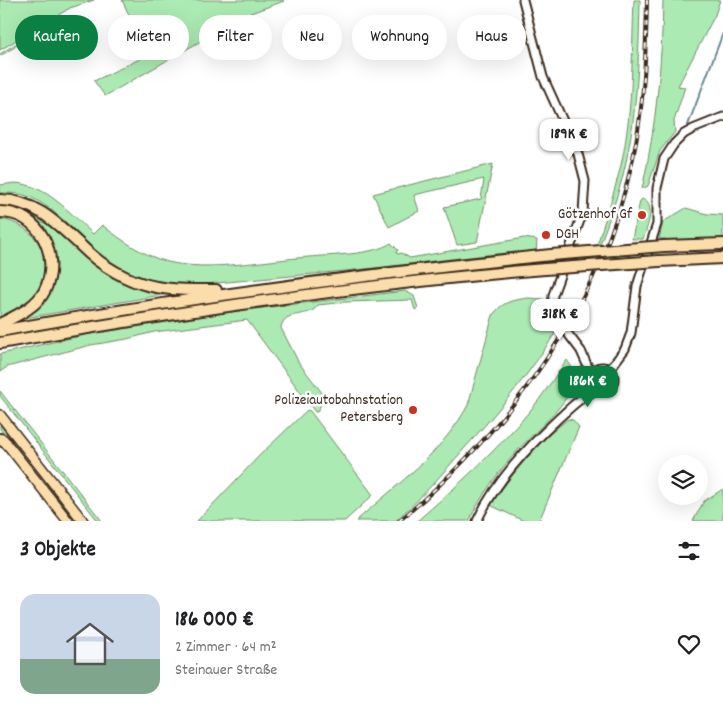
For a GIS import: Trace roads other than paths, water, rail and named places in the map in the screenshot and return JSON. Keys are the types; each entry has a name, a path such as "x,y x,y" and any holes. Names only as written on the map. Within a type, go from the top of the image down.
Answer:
{"highway":[{"path":"0,200 25,203 36,209 56,223 91,256 126,277 144,284 186,290 249,291"},
{"path":"0,212 21,216 33,224 43,235 51,261 45,290 39,299 32,306 0,324"},
{"path":"0,331 159,303 458,265 664,246 723,244"},
{"path":"0,343 207,308 467,275 723,258"},
{"path":"0,415 83,521"},
{"path":"2,439 68,521"}],"street":[{"path":"477,521 491,496 508,472 542,434 589,393 597,390 605,391 612,387 614,376 610,369 600,366 581,351 556,318 552,308 553,295 583,212 585,181 578,154 543,77 523,0"},
{"path":"610,369 625,349 631,332 637,286 657,224 657,188 664,159 674,144 684,134 723,117"},
{"path":"581,351 591,385 597,390"},
{"path":"569,409 586,389 594,369 600,366"}],"waterway":[{"path":"688,125 723,33"}],"railway":[{"path":"399,521 440,484 478,445 514,403 546,359 575,312 599,263 619,212 637,138 644,79 647,0"}],"place":[{"name":"Götzenhof Gf","path":"642,215"},
{"name":"DGH","path":"546,235"},
{"name":"Polizeiautobahnstation Petersberg","path":"413,410"}]}
